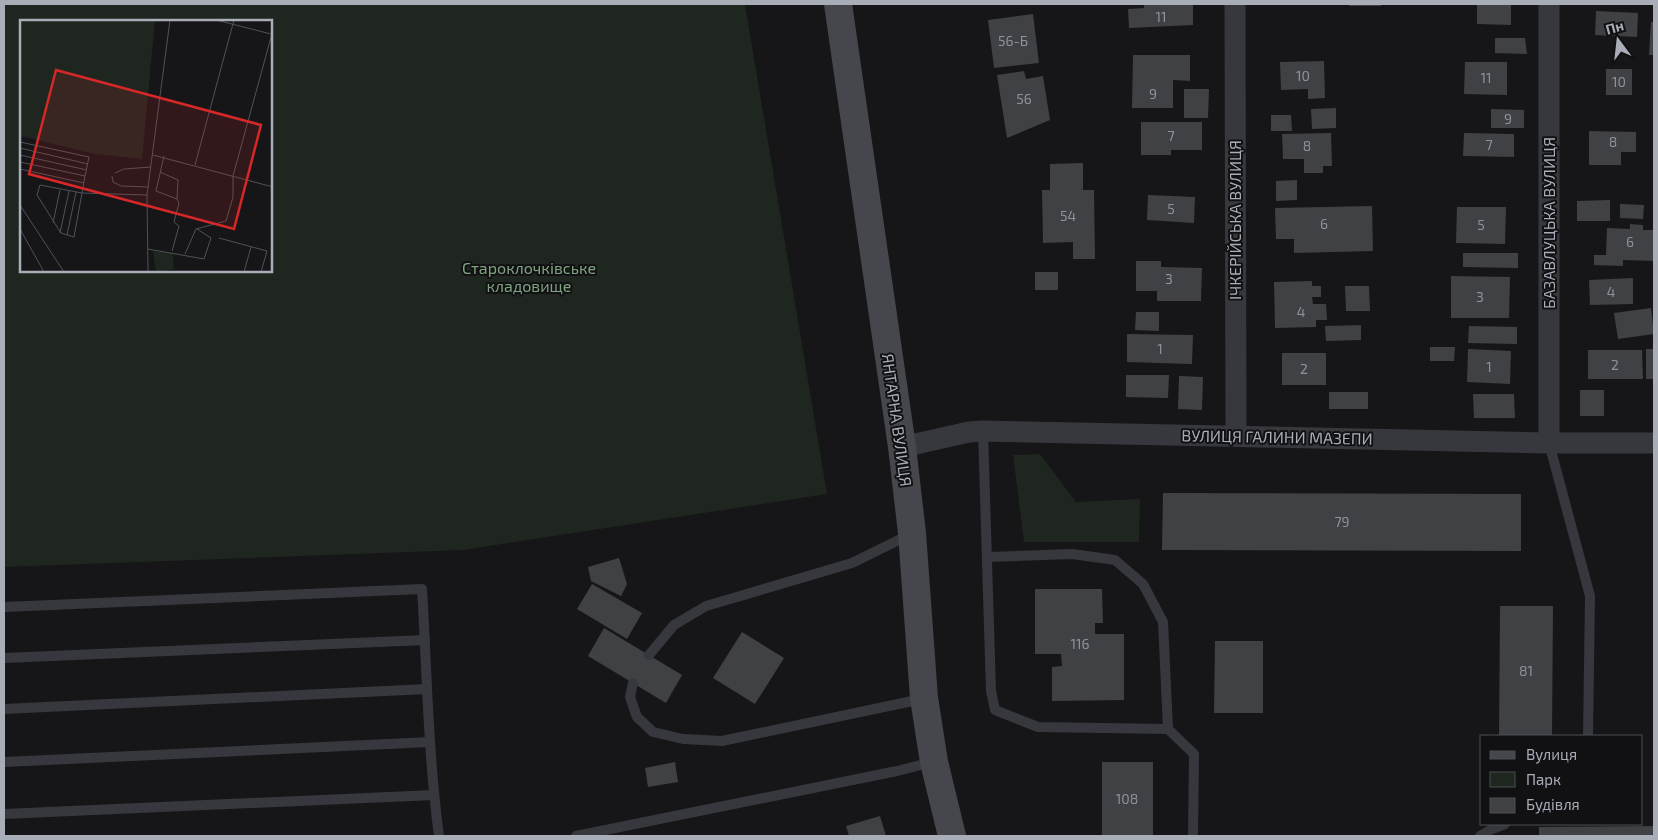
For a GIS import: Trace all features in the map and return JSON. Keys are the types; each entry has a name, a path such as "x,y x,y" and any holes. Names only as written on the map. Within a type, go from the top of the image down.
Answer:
{"main road":[{"name":"ЯНТАРНА ВУЛИЦЯ","path":"838,4 902,447 912,533 924,698 934,762 952,836"}],"street":[{"name":"ІЧКЕРІЙСЬКА ВУЛИЦЯ","path":"1235,4 1236,436"},
{"name":"БАЗАВЛУЦЬКА ВУЛИЦЯ","path":"1549,4 1549,443"},
{"name":"ВУЛИЦЯ ГАЛИНИ МАЗЕПИ","path":"902,447 969,432 1549,443 1654,443"}],"lane":[{"path":"983,432 991,691 995,710 1038,727 1168,729 1194,754 1194,836"},
{"path":"1549,443 1590,596 1588,735"},
{"path":"649,655 674,625 706,606 852,562 912,533"},
{"path":"987,557 1072,554 1115,560 1143,584 1163,622 1168,729"},
{"path":"4,607 422,589 430,742 439,836"},
{"path":"4,658 425,640"},
{"path":"632,683 630,697 637,716 654,732 683,739 722,741 924,698"},
{"path":"4,708 427,689"},
{"path":"4,762 430,742"},
{"path":"576,836 934,762"},
{"path":"4,814 434,794"},
{"path":"1480,836 1502,825"}],"green space":[{"name":"Староклочківське кладовище","path":"4,4 745,4 827,494 463,550 4,567"},
{"path":"1040,454 1076,502 1140,499 1139,542 1024,542 1013,455"}],"building":[{"path":"1144,4 1193,4 1193,25 1129,28 1128,9 1144,8"},
{"path":"1349,4 1381,4 1381,6 1349,6"},
{"path":"1477,4 1511,4 1511,25 1477,24"},
{"path":"1596,11 1638,13 1637,37 1595,35"},
{"path":"1033,14 1039,63 994,68 988,20"},
{"path":"1651,22 1654,22 1654,55 1649,55"},
{"path":"1495,38 1525,38 1527,54 1495,53"},
{"path":"1133,55 1190,55 1190,81 1173,80 1173,108 1132,108"},
{"path":"1324,61 1325,98 1308,99 1308,89 1281,90 1280,62"},
{"path":"1465,62 1507,62 1507,95 1464,94"},
{"path":"1606,69 1632,69 1632,95 1606,95"},
{"path":"1024,71 1026,79 1043,76 1050,120 1007,138 997,75"},
{"path":"1184,89 1209,89 1208,118 1184,118"},
{"path":"1336,108 1336,128 1312,129 1311,109"},
{"path":"1491,109 1524,110 1524,128 1491,128"},
{"path":"1271,115 1291,115 1292,131 1271,131"},
{"path":"1141,122 1202,122 1202,150 1171,150 1171,155 1141,155"},
{"path":"1589,131 1636,132 1636,152 1621,152 1621,165 1589,165"},
{"path":"1331,133 1332,166 1323,166 1323,173 1304,173 1304,159 1283,159 1282,134"},
{"path":"1464,133 1514,134 1514,157 1463,156"},
{"path":"1083,163 1083,190 1094,190 1095,259 1073,259 1073,242 1043,243 1042,190 1050,190 1050,164"},
{"path":"1297,180 1297,200 1276,201 1276,181"},
{"path":"1148,195 1195,197 1194,223 1147,220"},
{"path":"1610,200 1610,221 1577,221 1577,201"},
{"path":"1620,204 1644,205 1643,219 1620,218"},
{"path":"1372,206 1373,251 1294,253 1294,239 1276,239 1275,208"},
{"path":"1457,207 1506,207 1505,244 1456,243"},
{"path":"1630,224 1643,225 1643,230 1654,230 1654,261 1623,260 1623,266 1594,265 1594,255 1606,255 1607,228 1630,229"},
{"path":"1463,253 1518,253 1518,268 1463,267"},
{"path":"1136,261 1161,261 1161,267 1202,268 1201,301 1157,301 1157,291 1136,291"},
{"path":"1035,272 1058,272 1058,290 1035,290"},
{"path":"1451,276 1510,277 1509,318 1451,318"},
{"path":"1633,278 1633,304 1590,305 1589,280"},
{"path":"1312,281 1312,286 1321,286 1321,297 1312,297 1313,304 1326,304 1327,320 1316,320 1316,327 1275,328 1274,282"},
{"path":"1345,286 1369,286 1370,311 1346,311"},
{"path":"1651,308 1654,334 1618,339 1614,313"},
{"path":"1136,312 1159,312 1159,331 1135,330"},
{"path":"1361,325 1361,340 1326,341 1325,326"},
{"path":"1469,326 1517,327 1517,344 1468,343"},
{"path":"1127,334 1193,335 1192,364 1127,362"},
{"path":"1430,347 1455,347 1454,361 1430,361"},
{"path":"1468,349 1511,351 1510,384 1467,382"},
{"path":"1646,349 1654,349 1654,379 1646,379"},
{"path":"1588,350 1642,350 1643,379 1588,379"},
{"path":"1282,353 1326,353 1326,385 1282,385"},
{"path":"1126,375 1169,375 1168,398 1126,397"},
{"path":"1179,376 1203,377 1202,410 1178,409"},
{"path":"1580,390 1604,390 1604,416 1580,416"},
{"path":"1329,392 1368,392 1368,409 1329,409"},
{"path":"1473,394 1514,394 1515,418 1474,418"},
{"path":"1163,493 1521,494 1521,551 1162,550"},
{"path":"619,558 627,584 621,596 591,581 588,567"},
{"path":"592,584 642,613 627,639 577,609"},
{"path":"1035,589 1102,589 1103,623 1095,623 1095,634 1124,634 1124,700 1052,701 1052,667 1062,666 1061,654 1035,654"},
{"path":"1500,606 1553,606 1552,735 1499,735"},
{"path":"604,628 682,675 666,703 588,656"},
{"path":"742,632 784,658 755,704 713,678"},
{"path":"1215,641 1263,641 1263,713 1214,713"},
{"path":"675,762 678,782 648,787 645,768"},
{"path":"1102,762 1153,762 1153,836 1102,836"},
{"path":"880,816 886,836 849,836 846,826"},
{"path":"1654,826 1654,836 1539,836 1539,827"}]}
